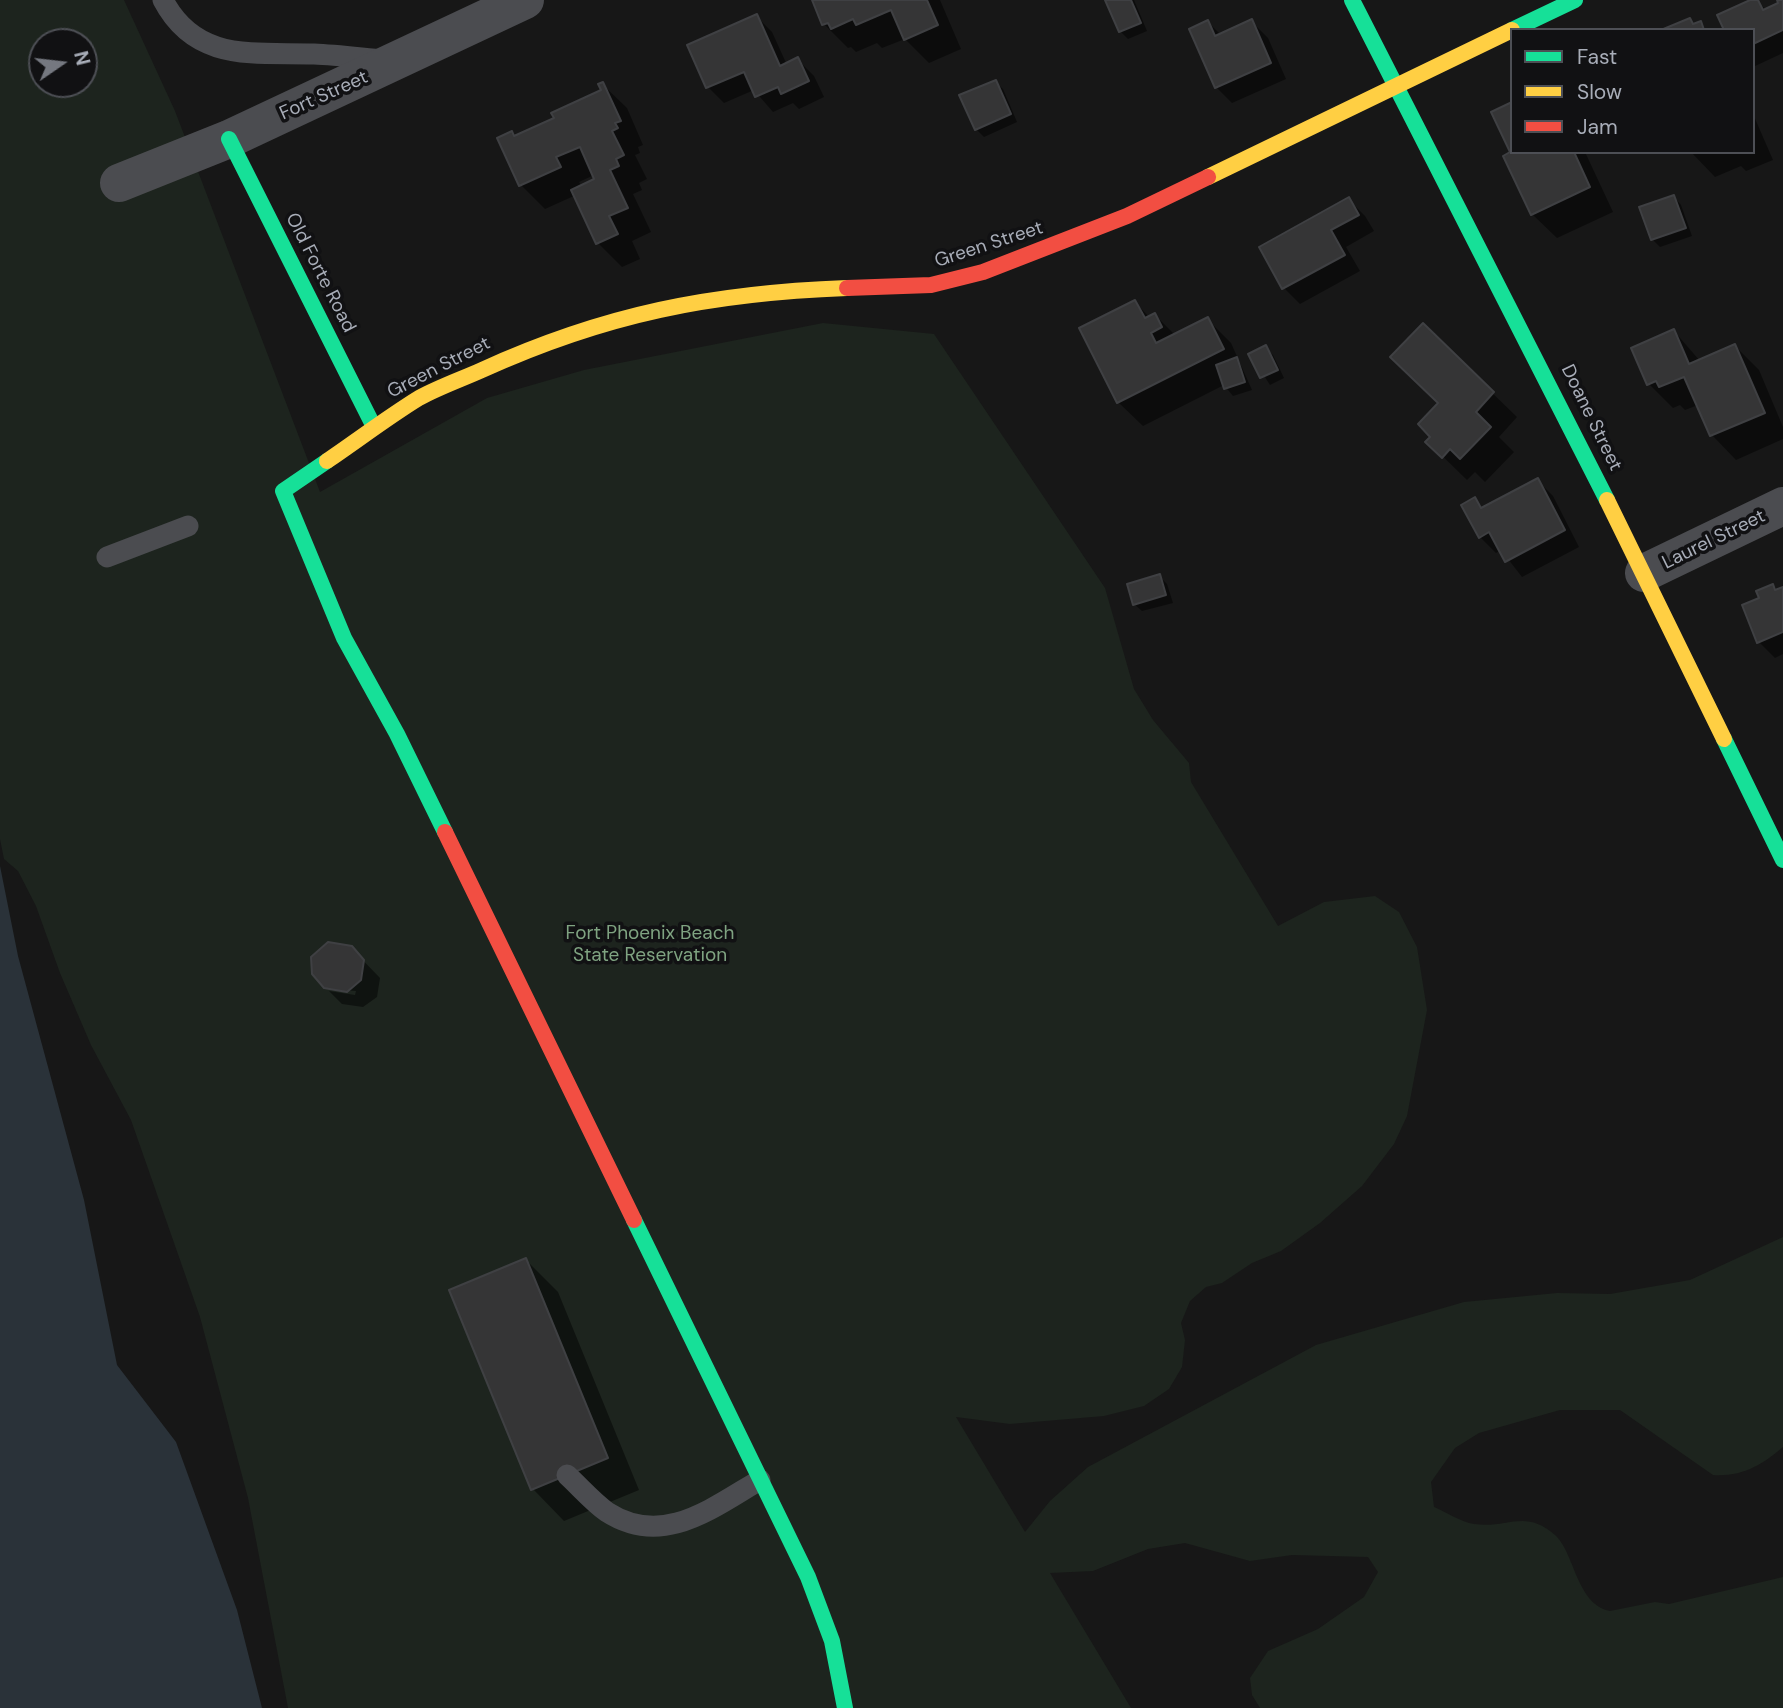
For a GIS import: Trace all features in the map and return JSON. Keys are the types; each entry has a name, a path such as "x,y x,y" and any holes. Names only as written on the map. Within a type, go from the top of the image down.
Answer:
{"street":[{"name":"Fort Street","path":"119,183 229,139 398,62 525,0"},
{"name":"Doane Street","path":"1352,0 1493,269 1783,860"},
{"name":"Green Street","path":"1516,28 1575,0"},
{"name":"Green Street","path":"760,1480 397,734 344,638 282,491 420,398 478,369 539,344 633,315 766,291 931,285 983,272 1034,255 1127,216 1510,31"},
{"name":"Old Forte Road","path":"229,139 374,427"},
{"name":"Laurel Street","path":"1644,573 1783,506"},
{"path":"760,1480 831,1630 842,1675 845,1708"}],"lane":[{"path":"163,0 175,23 203,40 233,53 259,56 314,54 398,62"},
{"path":"107,557 188,526"},
{"path":"567,1475 607,1511 641,1527 688,1522 760,1480"}],"green space":[{"name":"Fort Phoenix Beach State Reservation","path":"0,0 124,0 175,111 320,492 487,398 584,370 823,323 934,334 1105,588 1134,689 1153,720 1189,763 1191,782 1278,926 1324,902 1375,896 1399,912 1417,947 1427,1010 1407,1116 1394,1144 1362,1186 1320,1223 1281,1251 1252,1263 1222,1283 1206,1287 1190,1301 1181,1323 1185,1340 1182,1367 1169,1389 1144,1406 1104,1416 1010,1424 956,1417 1025,1532 1050,1501 1088,1467 1316,1345 1464,1302 1557,1293 1610,1294 1690,1280 1783,1237 1783,1447 1767,1459 1742,1472 1713,1475 1620,1410 1560,1410 1479,1433 1455,1448 1431,1482 1434,1507 1464,1521 1486,1525 1525,1521 1544,1527 1562,1543 1590,1599 1610,1611 1655,1602 1669,1604 1783,1577 1783,1708 1260,1708 1252,1695 1250,1678 1268,1651 1318,1629 1364,1597 1378,1572 1368,1557 1292,1555 1250,1561 1185,1543 1148,1549 1093,1571 1050,1573 1131,1708 288,1708 248,1498 200,1317 131,1120 91,1045 60,973 36,906 18,871 4,859 0,839"}],"shaded area":[{"path":"0,866 18,956 84,1200 117,1365 176,1442 237,1610 262,1708 0,1708"}],"building":[{"path":"812,0 927,0 938,25 904,40 891,10 856,25 853,19 831,29 828,23 822,25"},
{"path":"1105,0 1131,0 1141,23 1119,32"},
{"path":"1750,0 1758,0 1763,10 1778,3 1777,0 1783,0 1783,30 1755,43 1755,28 1723,28 1717,15"},
{"path":"757,14 780,66 798,57 809,81 781,94 778,87 755,97 744,72 706,88 687,45"},
{"path":"1690,18 1693,24 1701,21 1703,28 1666,28"},
{"path":"1252,19 1271,63 1215,88 1189,29 1208,20 1215,36"},
{"path":"996,80 1011,114 975,130 959,95"},
{"path":"603,82 621,121 615,123 618,128 612,131 624,155 616,159 619,166 610,170 628,208 609,216 618,234 596,244 571,190 594,179 580,147 556,157 561,167 519,186 497,138 512,131 514,136 554,118 551,113 601,90 598,84"},
{"path":"1510,103 1510,152 1491,112"},
{"path":"1510,152 1575,154 1590,187 1531,215 1503,156"},
{"path":"1674,195 1686,228 1651,240 1639,207"},
{"path":"1349,197 1359,215 1331,230 1345,255 1282,289 1259,247"},
{"path":"1135,300 1145,318 1155,313 1162,327 1151,333 1156,343 1208,317 1224,349 1117,403 1079,328"},
{"path":"1423,323 1494,392 1476,412 1491,427 1460,459 1450,449 1442,458 1425,442 1430,437 1418,424 1438,403 1390,357"},
{"path":"1674,329 1689,364 1735,344 1765,413 1710,436 1684,377 1659,387 1656,381 1647,385 1631,348"},
{"path":"1266,345 1278,370 1260,378 1248,354"},
{"path":"1237,357 1245,382 1224,389 1216,365"},
{"path":"1538,478 1565,530 1505,562 1489,532 1479,538 1461,505 1475,497 1481,508"},
{"path":"1160,574 1166,595 1133,605 1127,584"},
{"path":"1773,584 1775,590 1783,587 1783,632 1757,643 1742,605 1759,598 1756,591"},
{"path":"328,942 352,946 364,960 361,980 347,992 324,988 312,974 311,957"},
{"path":"526,1258 608,1458 531,1490 449,1290"}],"traffic: fast":[{"path":"1352,0 1607,500"},
{"path":"1516,28 1575,0"},
{"path":"229,139 374,427"},
{"path":"327,461 283,491 344,638 397,734 445,832"},
{"path":"1724,739 1783,860"},
{"path":"634,1220 808,1577 832,1641 845,1708"}],"traffic: slow":[{"path":"1208,177 1510,31"},
{"path":"327,461 419,398 572,334 660,310 705,301 847,288"},
{"path":"1607,500 1724,739"}],"traffic: jam":[{"path":"847,288 931,285 983,272 1127,216 1208,177"},
{"path":"445,832 634,1220"}]}
